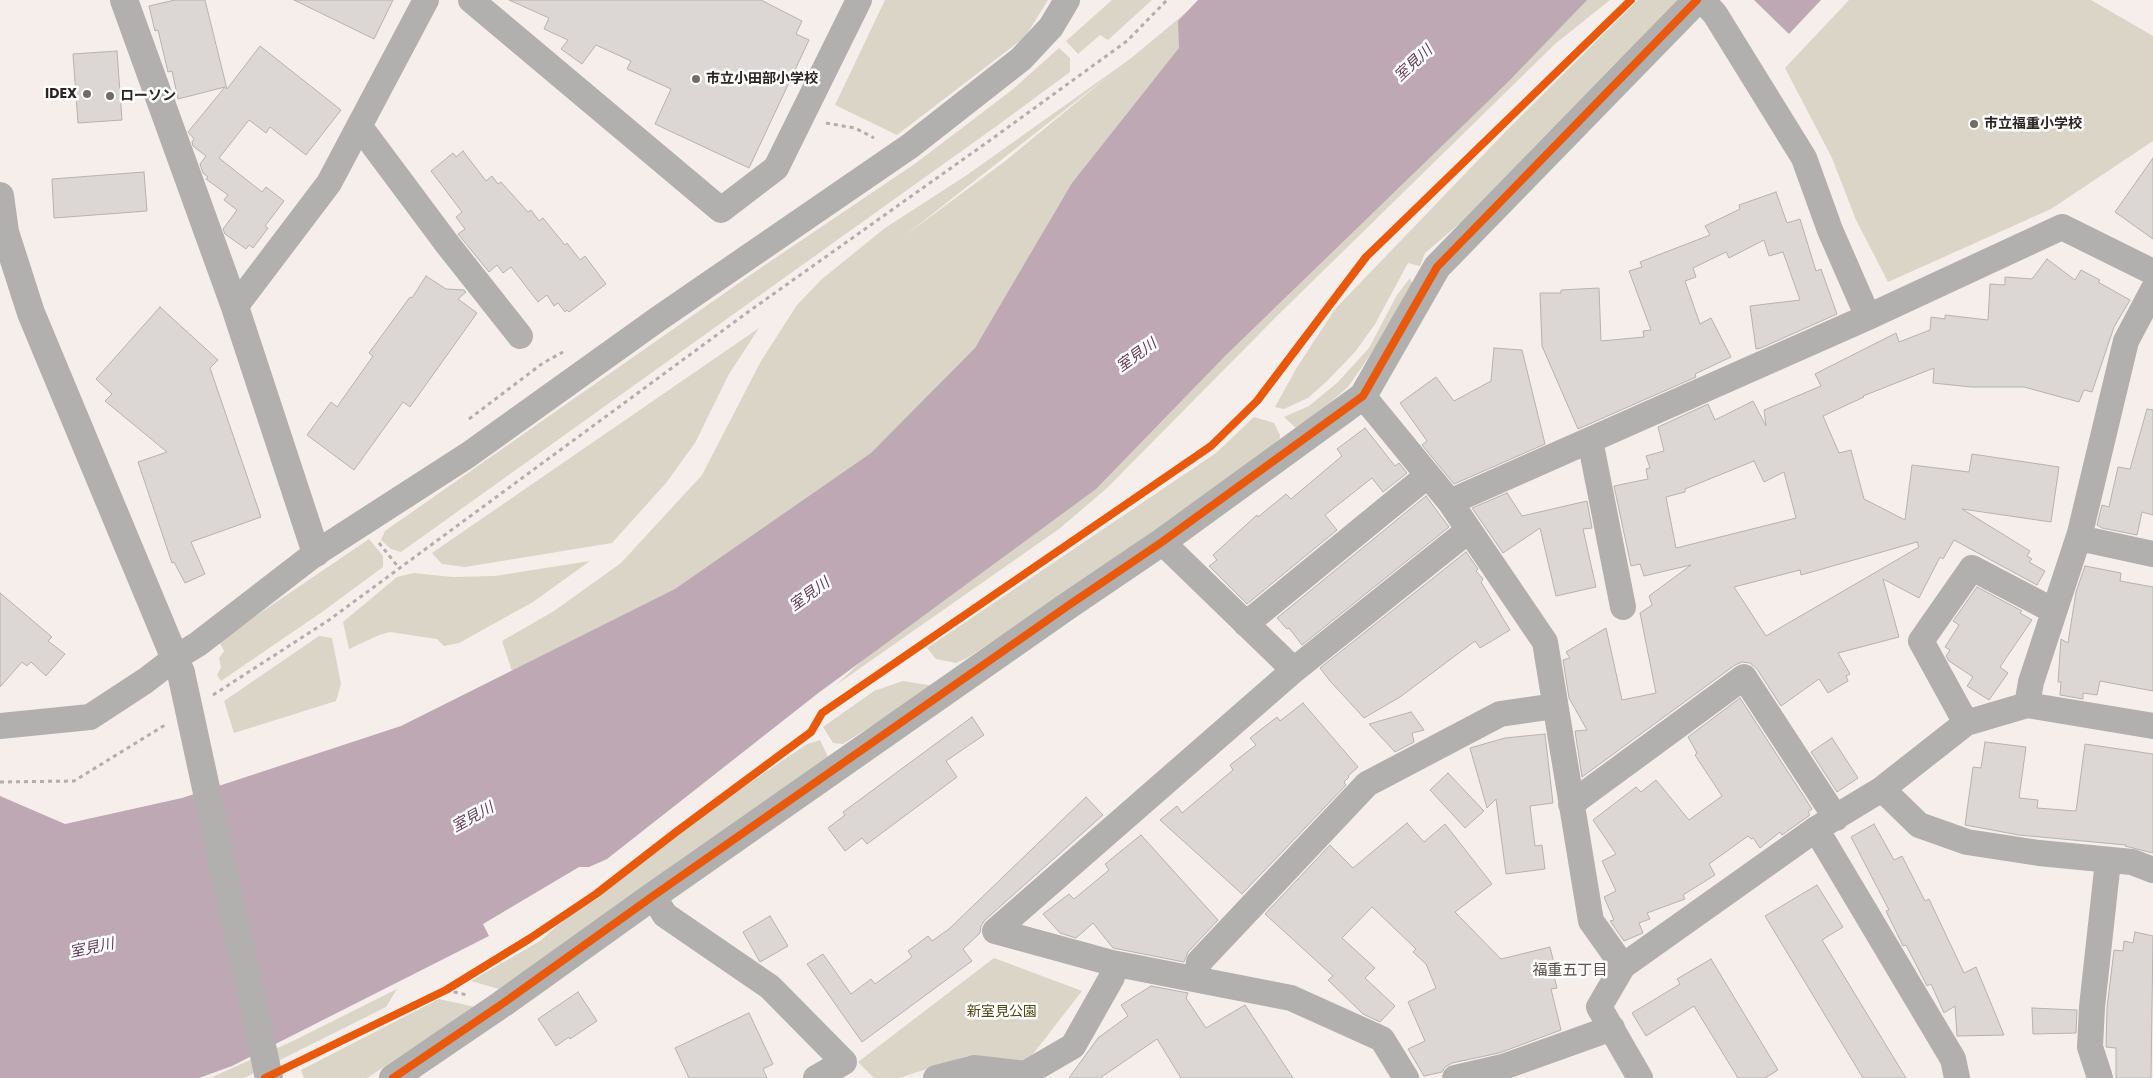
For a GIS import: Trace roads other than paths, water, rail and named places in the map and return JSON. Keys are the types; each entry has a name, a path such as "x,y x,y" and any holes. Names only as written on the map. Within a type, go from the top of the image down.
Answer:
{"street":[{"path":"124,0 235,307 316,554"},
{"path":"235,307 329,183 426,0"},
{"path":"471,0 720,210 776,168 859,0"},
{"path":"0,726 90,716 145,681 178,665 198,644 316,554 468,455 658,319 910,146 1021,59 1051,27 1067,0"},
{"path":"393,1078 502,1004 1061,610 1162,542 1363,396 1438,267 1697,0"},
{"path":"1702,0 1715,14 1804,158 1830,230 1868,317"},
{"path":"360,127 448,245 520,336"},
{"path":"0,196 5,232 31,313 178,665 280,1072"},
{"path":"1450,502 1868,317 2062,227 2153,272"},
{"path":"2027,705 2031,682 2079,538 2126,341 2153,290"},
{"path":"1363,396 1450,502 1545,642 1591,921 1623,966"},
{"path":"1590,440 1623,607"},
{"path":"1246,624 1428,475"},
{"path":"1406,1078 1382,1039 1291,998 1112,963 995,931 1294,670 1469,530"},
{"path":"2079,538 2153,554"},
{"path":"1162,542 1294,670"},
{"path":"1966,723 1921,641 1972,568 2054,611"},
{"path":"1571,804 1744,677 1953,1059 1957,1078"},
{"path":"1640,1078 1599,1007 1623,966 1826,824 1882,789 1966,723 2027,705 2153,726"},
{"path":"1196,979 1199,962 1367,784 1500,714 1555,706"},
{"path":"1882,789 1919,825 1967,842 2039,853 2132,862 2153,870"},
{"path":"2100,1078 2090,1047 2092,1007 2108,861"},
{"path":"653,896 665,915 770,987 851,1070"},
{"path":"936,1078 974,1068 1025,1074 1051,1070 1073,1046 1112,977 1112,963"},
{"path":"1455,1078 1503,1068 1612,1028"},
{"path":"816,1078 851,1070"}],"water":[{"name":"室見川","path":"1198,0 1587,0 1509,81 1225,356 1096,489 817,694 607,859 589,867 579,867 483,924 489,936 232,1066 199,1078 0,1078 0,796 65,824 182,798 401,726 675,589 871,453 975,348 1072,183 1179,48 1178,21"},
{"path":"1754,0 1821,0 1789,34"}],"place":[{"name":"市立小田部小学校","path":"696,79"},
{"name":"IDEX","path":"87,94"},
{"name":"ローソン","path":"110,96"},
{"name":"市立福重小学校","path":"1974,124"}],"district":[{"name":"福重五丁目","path":"1570,971"}],"park label":[{"name":"新室見公園","path":"1002,1012"}]}
